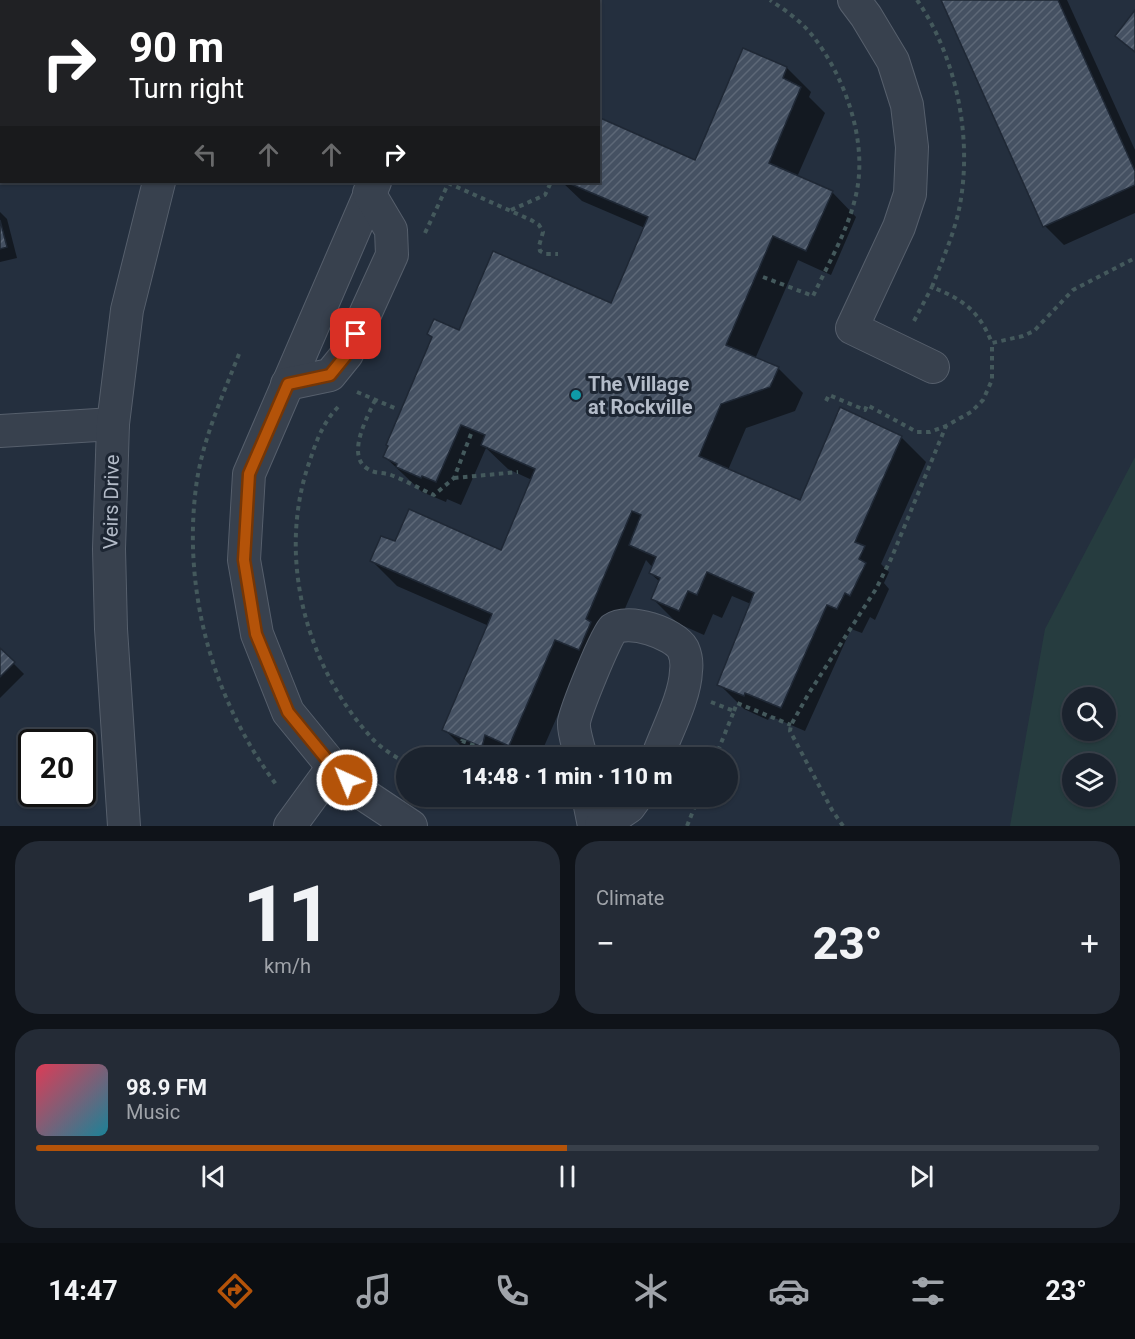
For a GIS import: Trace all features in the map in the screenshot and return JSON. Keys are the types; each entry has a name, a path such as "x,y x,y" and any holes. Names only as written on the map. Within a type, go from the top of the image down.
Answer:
{"street":[{"path":"854,0 893,61 907,105 912,147 910,194 899,227 852,328 933,367"},
{"name":"Veirs Drive","path":"124,826 111,629 109,549 113,424 127,310 159,183"},
{"path":"288,384 330,375 347,354 392,255 391,230 372,187"},
{"path":"372,187 249,474 244,560 256,634 288,712 333,767 360,792 411,826"},
{"path":"0,430 113,424"},
{"path":"579,747 574,722 604,641 613,629 627,624 641,626 670,637 682,647 686,659 683,690 661,747"},
{"path":"290,826 333,767"},
{"path":"590,807 594,826"},
{"path":"602,826 629,807"}],"path":[{"path":"763,277 813,296 851,211 858,189 860,164 856,126 848,99 831,65 812,35 770,0"},
{"path":"898,351 932,287 958,215 964,158 963,130 958,99 942,49 927,15 917,0"},
{"path":"424,235 448,183"},
{"path":"450,183 539,225 543,232 540,251 546,254 558,254"},
{"path":"510,211 545,195 551,183"},
{"path":"992,343 1034,331 1073,290 1135,258"},
{"path":"826,401 828,396 865,410 867,405 916,432 930,432 971,412 983,400 992,380 992,343 984,324 970,307 953,296 932,287"},
{"path":"354,391 396,408"},
{"path":"375,400 357,443 364,468 375,473 389,474 434,495 454,478 471,434"},
{"path":"340,404 320,431 304,477 297,516 296,562 301,599 310,636 348,708 371,737 396,756"},
{"path":"843,826 832,810 790,730 791,725 876,589 891,560 946,426"},
{"path":"454,478 518,472"},
{"path":"704,699 734,711"},
{"path":"719,747 737,704 791,725"},
{"path":"460,747 462,741 478,747"},
{"path":"687,826 695,807"}],"green space":[{"path":"1135,457 1135,826 1010,826 1045,629"}],"building":[{"path":"941,0 1058,0 1135,171 1135,185 1043,227"},
{"path":"1135,10 1135,52 1115,36"},
{"name":"The Village at Rockville","path":"743,48 787,67 783,78 801,87 769,163 833,191 806,251 773,236 726,345 779,367 770,387 721,404 699,456 800,500 840,407 902,436 855,542 865,546 859,559 866,563 850,596 845,593 837,609 827,605 781,708 745,693 744,696 717,685 754,593 707,572 697,595 688,591 679,611 651,599 660,578 649,573 656,557 629,545 641,515 632,511 586,619 591,622 579,650 555,640 509,746 485,735 482,747 442,730 492,614 370,561 381,536 395,541 409,509 501,550 535,469 481,445 485,435 461,425 436,482 396,467 397,464 383,457 432,337 427,334 434,319 459,330 493,251 611,303 648,217 568,183 600,183 600,118 695,160"},
{"path":"0,220 7,247 0,249"},
{"path":"0,648 15,662 0,677"}],"place":[{"name":"The Village at Rockville","path":"576,395"}],"route":[{"path":"347,780 333,767 288,712 256,634 244,560 249,474 288,384 330,375 347,354 356,334"}]}
